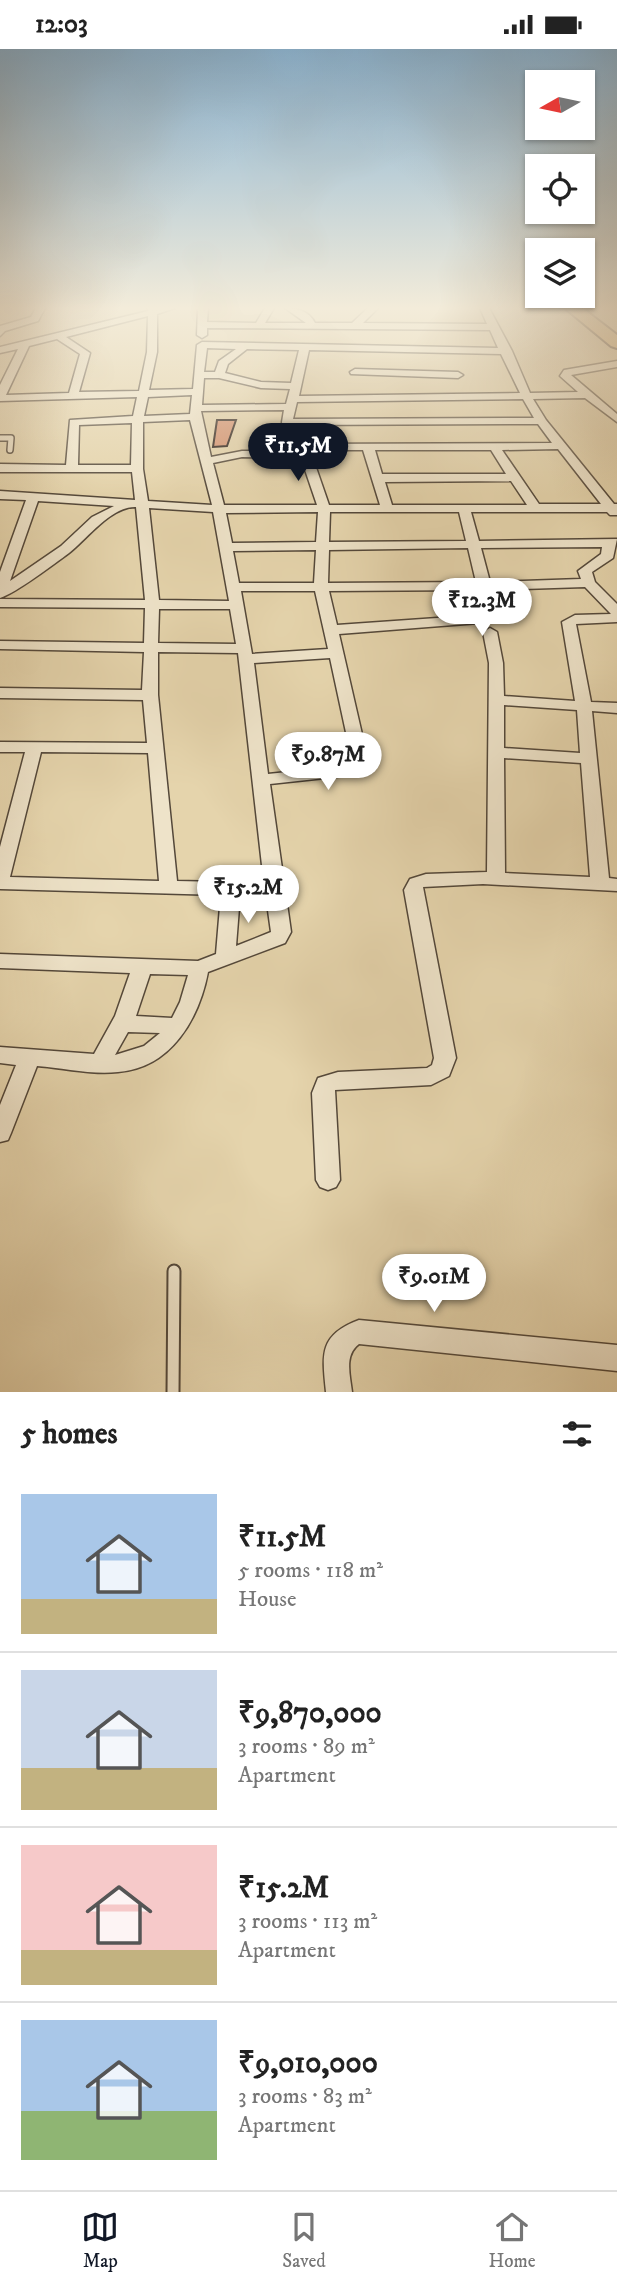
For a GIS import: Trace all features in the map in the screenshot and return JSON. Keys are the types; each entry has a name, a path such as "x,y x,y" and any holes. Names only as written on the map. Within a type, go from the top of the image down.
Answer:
{"street":[{"path":"12,371 0,397 197,392"},
{"path":"72,396 80,371"},
{"path":"148,371 138,419 135,503 148,546 152,605 150,695 169,888"},
{"path":"0,961 199,968 278,938 281,932 237,605 219,509 195,412 199,371"},
{"path":"219,375 220,371"},
{"path":"261,779 362,769 321,586 324,509 304,451 288,443 286,422 299,371"},
{"path":"457,371 467,398"},
{"path":"516,371 541,421 615,510"},
{"path":"572,371 565,376 617,419"},
{"path":"353,398 355,372 458,375"},
{"path":"199,375 219,375"},
{"path":"219,375 233,394 291,403 338,398 588,395"},
{"path":"72,468 74,422 138,419 195,412 233,394 261,385 295,386"},
{"path":"338,398 339,422"},
{"path":"405,398 415,446"},
{"path":"480,398 488,421"},
{"path":"286,422 541,421"},
{"path":"494,446 535,508"},
{"path":"206,461 242,454 368,447 562,446"},
{"path":"368,447 387,509"},
{"path":"0,468 137,469"},
{"path":"378,478 514,477"},
{"path":"0,495 219,509 615,510"},
{"path":"0,592 33,497"},
{"path":"0,592 66,549 96,520 135,503"},
{"path":"331,630 482,621 488,617 484,586 464,509"},
{"path":"226,547 613,543 608,555 585,571 589,583 617,615"},
{"path":"233,587 589,583"},
{"path":"0,603 237,605"},
{"path":"328,1180 323,1093 326,1084 431,1076 441,1070 445,1058 413,890 416,883 426,880 496,879 609,885 589,758 584,706 569,622 575,619 617,615"},
{"path":"490,632 496,663 497,700 496,879"},
{"path":"0,645 245,654 336,653"},
{"path":"0,693 150,695"},
{"path":"497,700 617,708"},
{"path":"0,747 155,748"},
{"path":"34,748 0,882 274,890"},
{"path":"497,753 589,758"},
{"path":"225,957 231,889"},
{"path":"100,1062 134,1003 142,966"},
{"path":"0,1055 100,1062 133,1061 150,1053 179,1026 195,994 199,968"},
{"path":"124,1024 179,1026"},
{"path":"0,1133 30,1057"},
{"path":"339,1392 335,1356 349,1334 359,1332 617,1358"}],"lane":[{"path":"0,438 11,439 10,450"},
{"path":"173,1392 174,1271"}],"building":[{"path":"217,420 236,420 227,446 213,447"}]}
